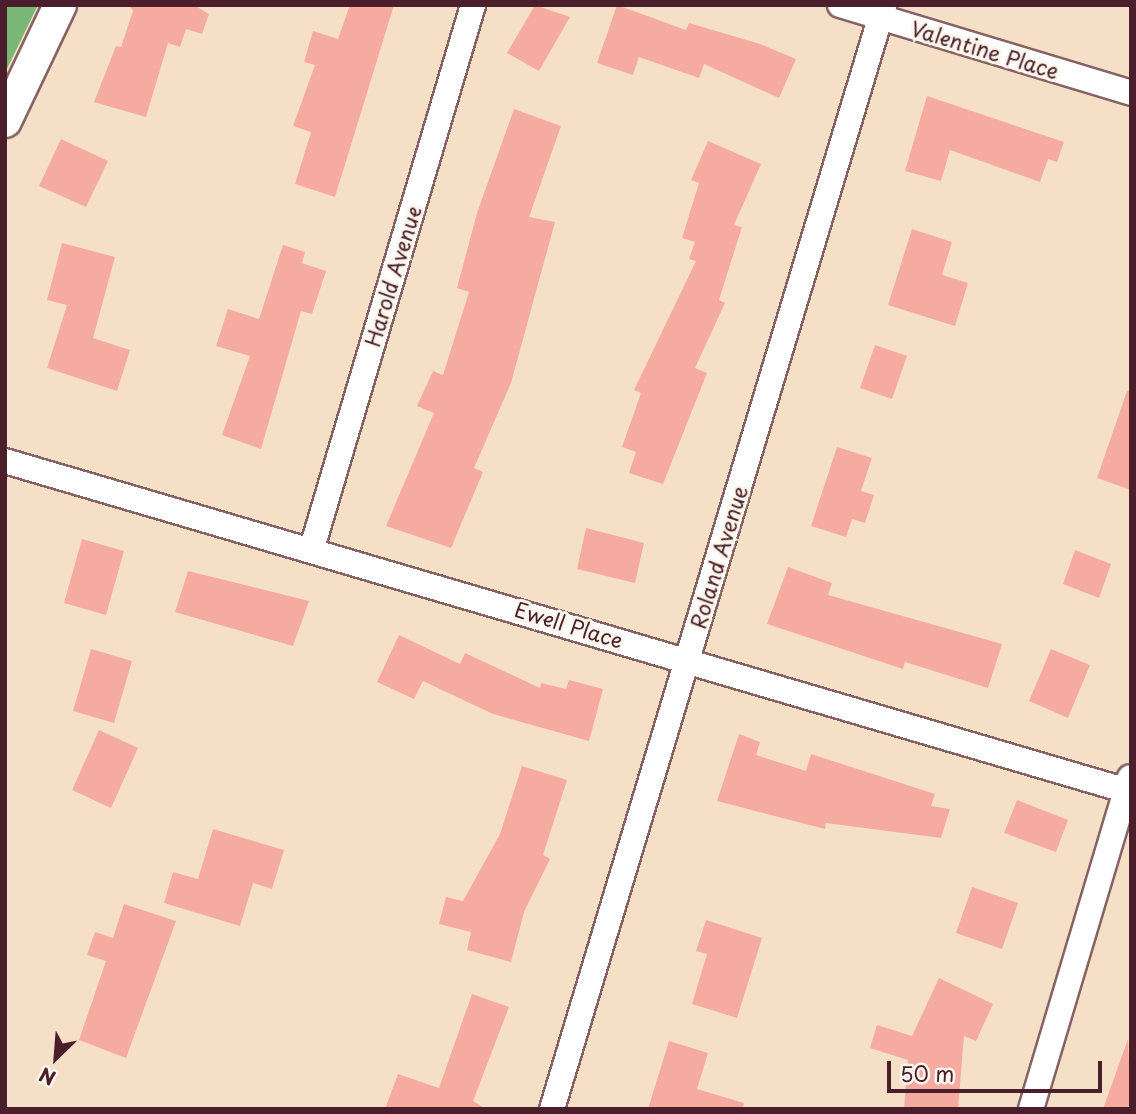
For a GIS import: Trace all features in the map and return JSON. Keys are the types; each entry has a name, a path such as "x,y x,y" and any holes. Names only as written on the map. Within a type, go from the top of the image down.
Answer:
{"street":[{"path":"5,121 60,5"},
{"name":"Harold Avenue","path":"312,548 473,5"},
{"name":"Valentine Place","path":"840,5 882,11 1131,93"},
{"name":"Roland Avenue","path":"552,1109 882,11"},
{"name":"Ewell Place","path":"5,461 1129,786"},
{"path":"1031,1109 1129,786"}],"green space":[{"path":"5,5 38,5 5,73"}],"building":[{"path":"129,5 194,5 209,14 202,34 186,29 180,47 168,43 146,117 94,102 116,46 121,47 133,11"},
{"path":"350,5 394,5 335,197 295,184 311,132 293,126 315,65 304,62 313,31 338,39"},
{"path":"535,5 570,17 539,71 507,53"},
{"path":"617,5 686,30 689,23 760,44 796,59 779,98 704,64 699,78 639,57 633,75 597,63"},
{"path":"927,96 1064,142 1057,162 1048,159 1040,182 950,150 941,181 905,171"},
{"path":"514,109 561,126 529,217 555,222 511,383 474,468 483,472 451,548 386,526 434,413 417,406 433,371 443,375 469,292 457,288 477,213"},
{"path":"61,139 108,161 86,207 39,186"},
{"path":"708,141 761,164 734,225 742,227 719,300 725,303 695,368 707,373 663,484 629,473 636,452 622,447 641,393 634,390 696,261 689,259 695,242 682,238 699,183 691,180"},
{"path":"912,229 952,242 942,275 968,283 955,326 888,305"},
{"path":"62,243 115,257 93,338 130,350 117,391 47,368 67,305 47,300"},
{"path":"283,245 305,252 302,263 326,271 312,314 301,311 261,449 222,435 250,356 216,346 228,309 259,319"},
{"path":"875,345 907,356 892,399 860,388"},
{"path":"1127,391 1131,392 1131,490 1097,478"},
{"path":"837,447 872,458 861,491 874,495 865,523 852,519 846,537 811,526"},
{"path":"586,528 644,543 635,583 577,569"},
{"path":"82,539 124,551 106,615 64,603"},
{"path":"1075,550 1111,564 1099,598 1063,584"},
{"path":"788,567 832,583 828,595 1002,644 988,688 905,662 903,669 767,624"},
{"path":"188,571 309,601 293,646 175,612"},
{"path":"399,635 460,664 465,653 540,688 541,683 566,689 569,680 603,689 589,741 493,714 423,681 414,699 377,682"},
{"path":"91,649 132,661 114,723 73,711"},
{"path":"1051,649 1090,665 1068,718 1029,701"},
{"path":"99,730 138,748 111,808 72,790"},
{"path":"739,734 760,742 756,755 806,771 811,754 935,794 931,806 950,809 941,838 826,823 825,829 717,801"},
{"path":"522,766 567,780 543,855 550,859 524,912 511,962 467,950 471,932 439,924 446,897 463,901 500,834"},
{"path":"1017,800 1068,820 1056,852 1004,833"},
{"path":"213,829 284,850 272,889 253,883 240,926 164,903 173,872 198,879"},
{"path":"972,887 1018,903 1002,949 956,933"},
{"path":"124,904 176,921 126,1058 79,1040 106,961 87,955 95,932 113,938"},
{"path":"706,920 762,938 737,1018 692,1004 707,954 696,951"},
{"path":"939,978 993,1004 976,1041 964,1036 958,1109 904,1109 908,1060 870,1048 877,1025 912,1036"},
{"path":"472,994 509,1007 473,1101 486,1109 385,1109 398,1074 439,1088"},
{"path":"1128,1039 1131,1109 1103,1109"},
{"path":"669,1041 708,1053 697,1089 744,1103 743,1109 648,1109"}]}
